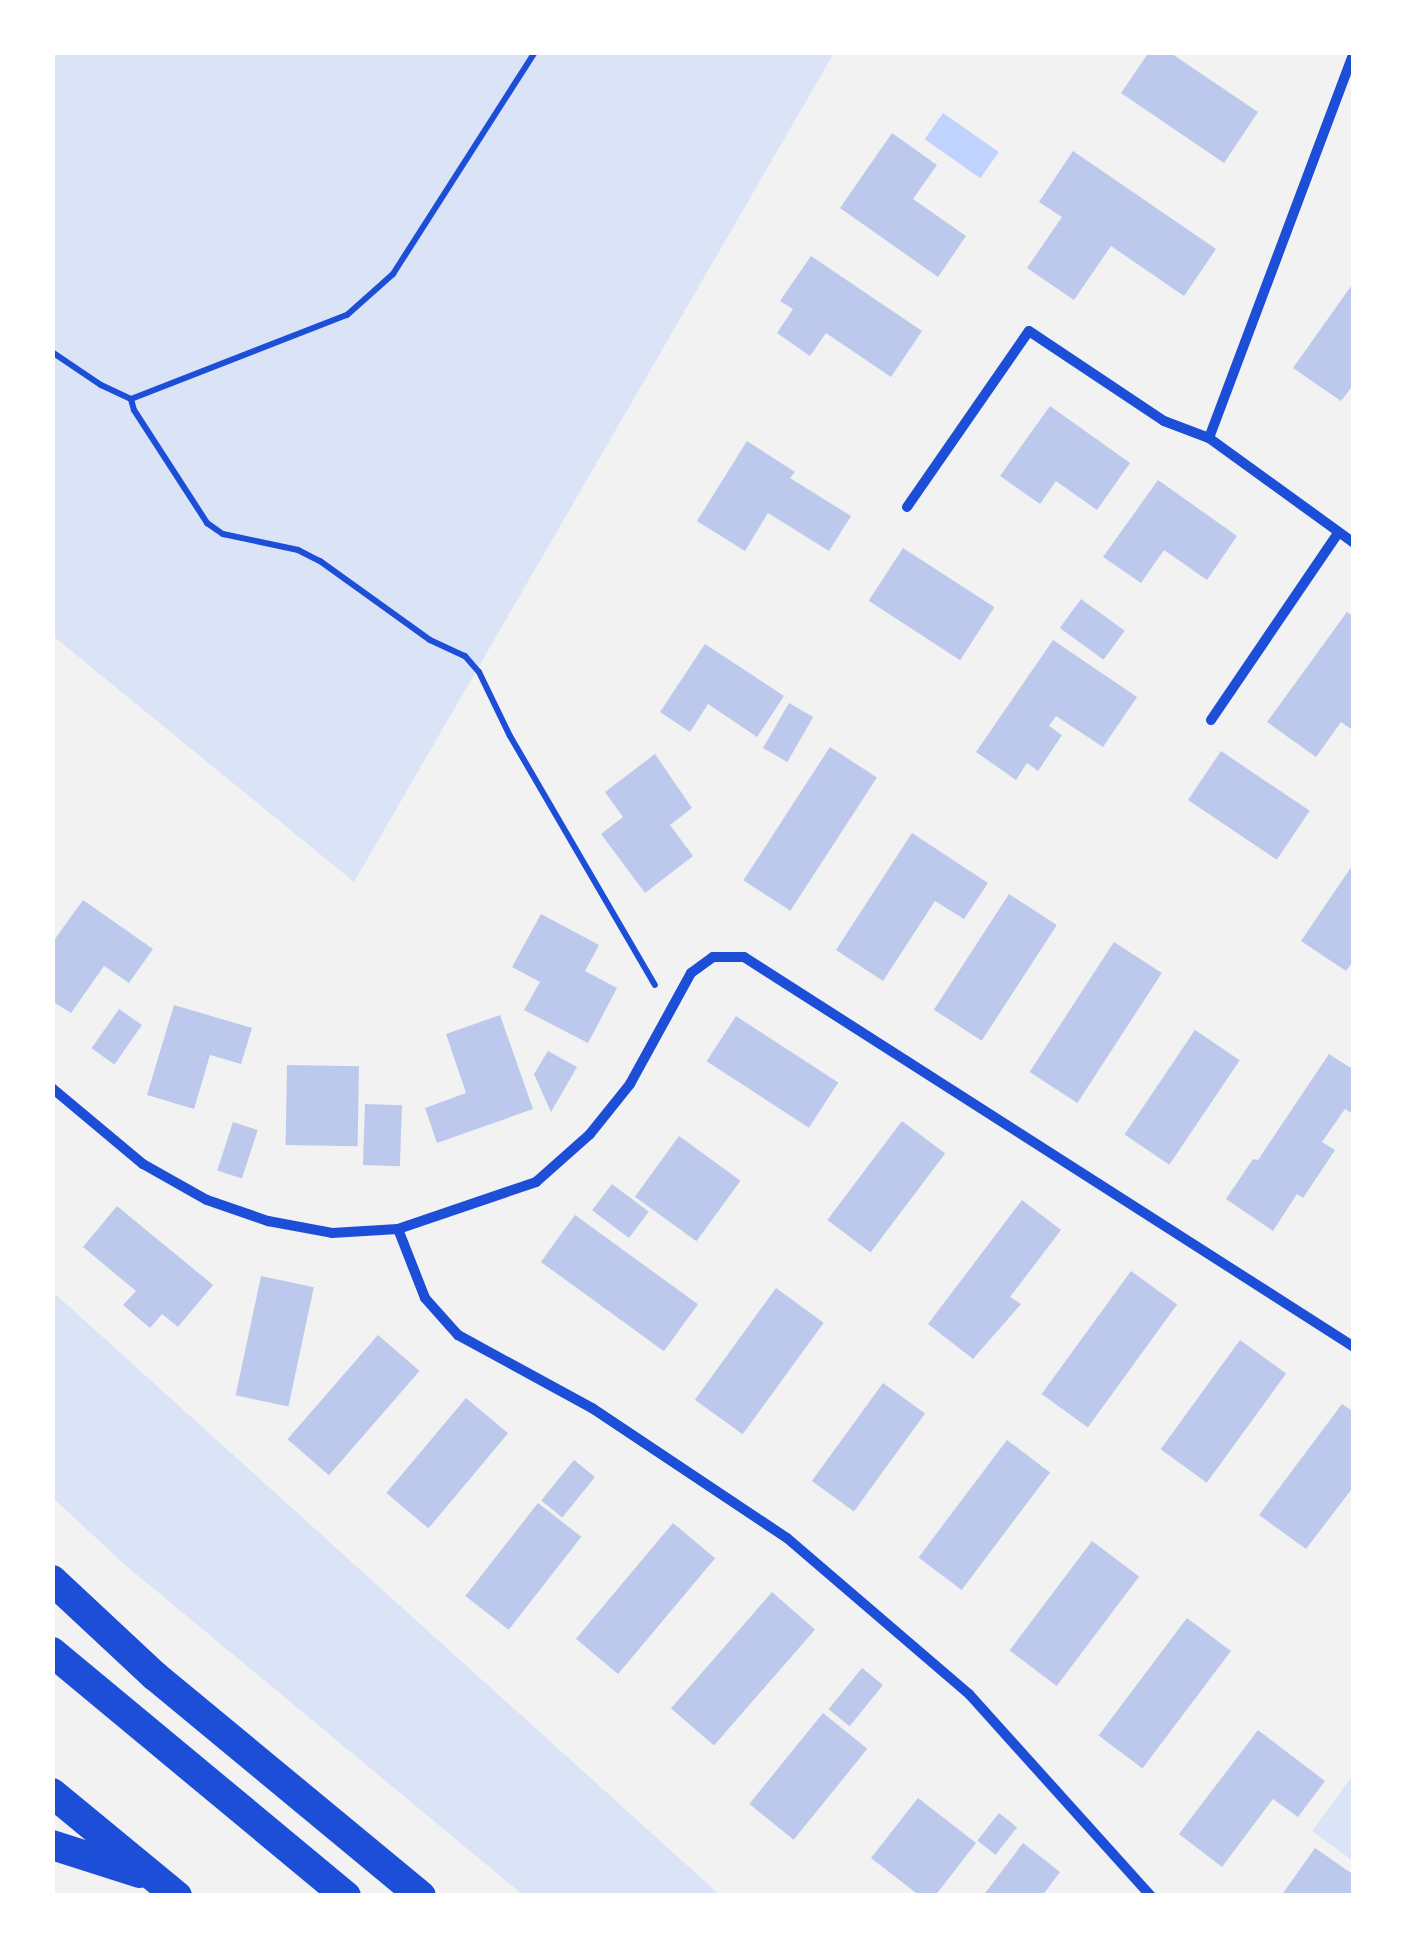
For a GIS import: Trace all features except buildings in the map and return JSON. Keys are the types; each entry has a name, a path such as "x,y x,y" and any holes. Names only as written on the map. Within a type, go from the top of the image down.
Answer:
{"highway":[{"path":"52,1580 156,1676 421,1896"},
{"path":"52,1652 346,1896"},
{"path":"52,1792 166,1886"},
{"path":"52,1844 166,1886"}],"street":[{"path":"1208,438 1354,53"},
{"path":"907,507 1029,331 1164,421 1208,438 1354,543"},
{"path":"1211,720 1338,533"},
{"path":"52,1088 143,1164 208,1200 268,1221 332,1233 398,1229 536,1182 590,1134 630,1084 690,973 713,956 744,957 1354,1347"},
{"path":"398,1229 425,1298 458,1336 592,1408 787,1538 969,1694 1150,1896"}],"path":[{"path":"52,352 101,385 131,399 346,315 394,274 535,52"},
{"path":"131,399 134,410 206,523 223,534 298,550 320,561 430,640 466,656 479,672 636,959 661,994 675,1002"}],"shaded area":[{"path":"52,53 834,53 354,882 53,636"},
{"path":"52,1292 720,1895 523,1895 124,1564 53,1498"},
{"path":"1353,1775 1353,1861 1312,1831"}],"water":[{"path":"943,113 999,152 980,178 925,139"}]}
